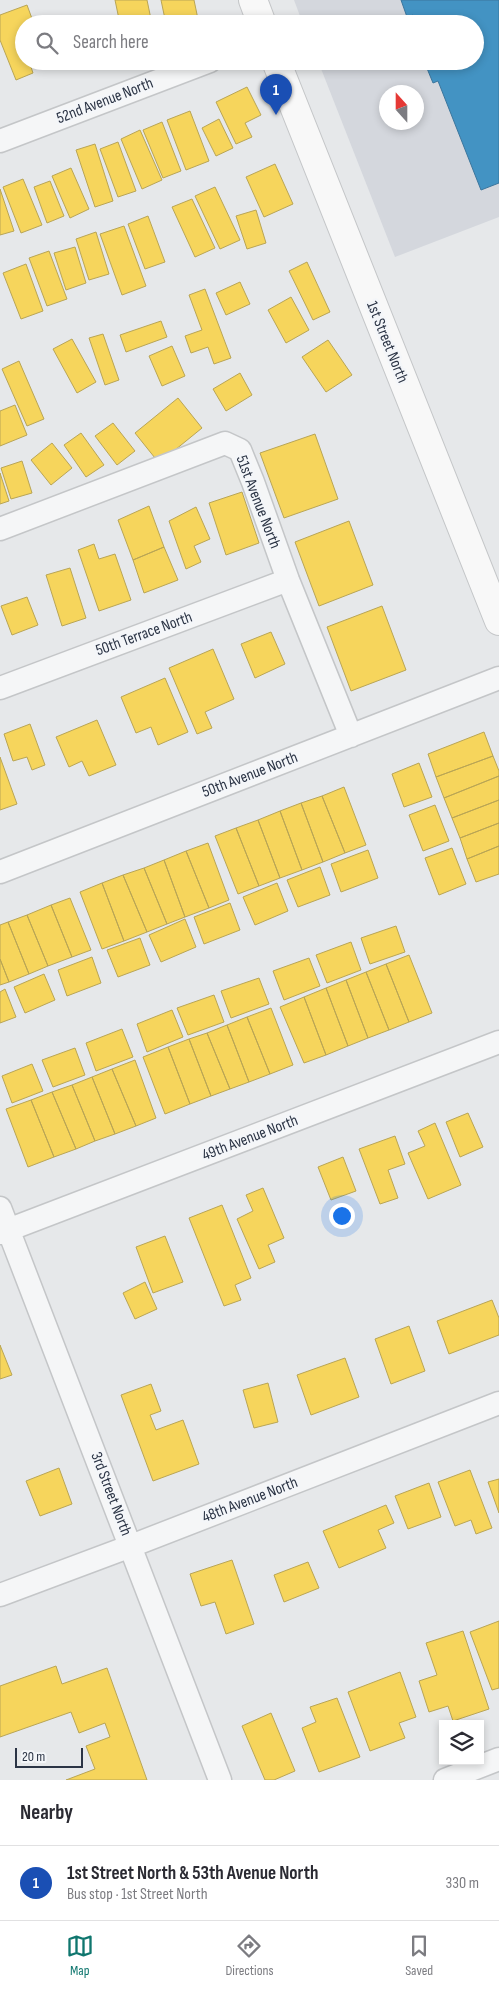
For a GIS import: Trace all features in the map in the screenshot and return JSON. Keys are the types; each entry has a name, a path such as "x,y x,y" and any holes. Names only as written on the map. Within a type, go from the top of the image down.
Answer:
{"street":[{"path":"253,0 259,15"},
{"name":"52nd Avenue North","path":"0,141 186,70"},
{"name":"1st Street North","path":"280,70 499,621"},
{"name":"51st Avenue North","path":"0,529 225,443 240,450 288,580 351,736"},
{"name":"50th Terrace North","path":"0,688 288,580"},
{"name":"50th Avenue North","path":"0,872 499,678"},
{"name":"49th Avenue North","path":"4,1232 499,1042"},
{"name":"3rd Street North","path":"0,1208 4,1232 131,1546 220,1780"},
{"name":"48th Avenue North","path":"0,1595 499,1403"},
{"path":"445,1780 499,1759"}],"shaded area":[{"path":"294,0 499,0 499,217 395,257 322,70 484,70 484,15 300,15"}],"building: Homes":[{"path":"115,0 147,0 150,15 118,15"},
{"path":"161,0 194,0 197,15 164,15"},
{"path":"27,5 31,15 15,15 15,70 32,70 33,73 16,80 0,40 0,15"},
{"path":"247,87 261,115 245,123 252,137 236,144 216,102"},
{"path":"190,111 209,161 186,170 167,120"},
{"path":"219,119 233,148 216,156 202,128"},
{"path":"162,122 181,171 163,178 143,130"},
{"path":"140,130 162,180 142,189 121,139"},
{"path":"118,142 136,191 118,197 100,149"},
{"path":"95,144 113,201 95,207 76,150"},
{"path":"275,164 293,204 264,217 246,177"},
{"path":"71,168 89,209 70,218 52,176"},
{"path":"23,179 42,225 21,233 3,187"},
{"path":"50,181 64,216 47,223 34,187"},
{"path":"215,187 240,240 220,249 195,196"},
{"path":"0,189 14,231 0,235"},
{"path":"192,199 215,248 195,257 172,207"},
{"path":"256,210 266,243 247,249 236,216"},
{"path":"148,216 165,262 145,269 128,224"},
{"path":"124,226 146,286 122,295 100,234"},
{"path":"96,232 109,274 89,280 76,239"},
{"path":"75,247 86,283 66,290 54,253"},
{"path":"49,251 67,299 47,306 29,258"},
{"path":"307,262 330,312 313,320 289,271"},
{"path":"26,264 43,311 21,319 3,273"},
{"path":"240,282 250,304 226,315 216,293"},
{"path":"205,289 231,358 214,364 208,347 191,353 185,336 202,330 189,295"},
{"path":"291,297 309,330 286,343 268,310"},
{"path":"161,321 167,337 126,352 120,335"},
{"path":"103,334 119,380 105,385 89,338"},
{"path":"72,339 96,382 77,393 53,349"},
{"path":"328,340 352,375 326,392 302,357"},
{"path":"172,346 185,376 162,386 149,356"},
{"path":"19,361 44,419 27,426 2,369"},
{"path":"240,373 252,395 226,411 213,389"},
{"path":"178,398 202,428 159,463 135,433"},
{"path":"15,405 27,435 0,446 0,411"},
{"path":"113,423 135,451 117,465 95,436"},
{"path":"81,433 104,465 86,477 64,445"},
{"path":"315,434 338,499 284,518 260,453"},
{"path":"52,443 72,468 51,485 31,460"},
{"path":"22,461 32,493 11,499 1,468"},
{"path":"0,473 9,501 0,504"},
{"path":"242,492 259,543 226,555 209,503"},
{"path":"149,506 164,547 133,560 118,520"},
{"path":"196,507 210,539 194,546 201,562 186,569 169,521"},
{"path":"349,521 373,585 319,606 295,542"},
{"path":"94,544 99,559 115,554 131,600 99,611 78,550"},
{"path":"164,547 178,580 144,593 133,560"},
{"path":"70,568 86,618 62,626 46,575"},
{"path":"27,597 38,625 12,635 1,606"},
{"path":"382,606 406,670 351,691 327,627"},
{"path":"271,632 285,664 255,678 241,644"},
{"path":"213,649 234,699 205,712 212,728 197,734 169,668"},
{"path":"165,678 188,732 158,745 151,727 136,733 121,697"},
{"path":"97,720 116,765 89,776 82,761 69,767 56,737"},
{"path":"30,724 45,765 32,770 27,757 13,761 4,734"},
{"path":"484,732 493,756 436,777 428,754"},
{"path":"493,756 499,776 444,798 436,777"},
{"path":"0,757 17,804 0,810"},
{"path":"419,763 432,797 404,807 392,774"},
{"path":"499,776 499,800 452,818 444,798"},
{"path":"344,787 366,845 345,853 322,796"},
{"path":"322,796 345,853 323,862 301,803"},
{"path":"499,800 499,823 460,838 452,818"},
{"path":"301,803 323,862 302,870 280,811"},
{"path":"435,805 449,841 423,851 409,815"},
{"path":"280,811 302,870 280,878 258,820"},
{"path":"258,820 280,878 259,886 236,828"},
{"path":"499,823 499,846 467,859 460,838"},
{"path":"236,828 259,886 238,894 215,836"},
{"path":"208,843 229,900 209,908 186,851"},
{"path":"499,846 499,874 476,882 467,859"},
{"path":"452,848 466,884 439,895 425,858"},
{"path":"368,850 378,878 341,892 331,864"},
{"path":"186,851 209,908 185,917 164,860"},
{"path":"164,860 185,917 167,924 144,868"},
{"path":"320,867 330,895 298,907 287,880"},
{"path":"144,868 167,924 147,932 123,875"},
{"path":"123,875 147,932 124,941 102,883"},
{"path":"102,883 124,941 102,949 80,892"},
{"path":"277,883 288,911 255,925 243,897"},
{"path":"70,898 91,950 72,957 51,905"},
{"path":"230,903 240,930 204,944 194,917"},
{"path":"51,905 72,957 48,966 27,915"},
{"path":"27,915 48,966 29,974 8,922"},
{"path":"185,919 196,947 161,962 149,935"},
{"path":"8,922 29,974 9,982 0,959 0,925"},
{"path":"396,926 405,952 370,964 361,938"},
{"path":"140,938 150,965 118,977 107,950"},
{"path":"351,942 361,970 327,983 316,955"},
{"path":"409,955 432,1013 409,1022 386,964"},
{"path":"92,957 101,983 67,996 58,970"},
{"path":"309,958 320,986 284,1000 273,971"},
{"path":"0,959 9,982 0,985"},
{"path":"386,964 409,1022 389,1030 366,972"},
{"path":"366,972 389,1030 368,1038 346,980"},
{"path":"44,974 55,1000 25,1013 14,987"},
{"path":"259,978 269,1004 231,1018 221,991"},
{"path":"346,980 368,1038 348,1046 326,988"},
{"path":"326,988 348,1046 326,1055 304,997"},
{"path":"5,989 16,1017 0,1023 0,992"},
{"path":"214,995 224,1022 188,1035 177,1008"},
{"path":"304,997 326,1055 304,1063 280,1007"},
{"path":"271,1008 293,1065 270,1074 247,1017"},
{"path":"172,1010 183,1037 147,1052 137,1024"},
{"path":"247,1017 270,1074 249,1082 227,1025"},
{"path":"227,1025 249,1082 230,1089 207,1033"},
{"path":"122,1029 133,1057 96,1071 86,1043"},
{"path":"207,1033 230,1089 211,1096 189,1039"},
{"path":"189,1039 211,1096 190,1104 168,1047"},
{"path":"168,1047 190,1104 165,1114 143,1057"},
{"path":"75,1048 85,1075 53,1087 42,1060"},
{"path":"135,1060 156,1118 136,1126 112,1069"},
{"path":"32,1064 43,1091 12,1103 2,1076"},
{"path":"112,1069 136,1126 115,1134 92,1077"},
{"path":"92,1077 115,1134 95,1141 72,1085"},
{"path":"72,1085 95,1141 76,1149 52,1092"},
{"path":"52,1092 76,1149 54,1157 31,1100"},
{"path":"31,1100 54,1157 28,1167 6,1109"},
{"path":"468,1113 483,1147 460,1157 446,1122"},
{"path":"435,1123 461,1185 428,1199 408,1153 425,1146 418,1131"},
{"path":"395,1136 405,1164 388,1170 398,1198 380,1204 359,1149"},
{"path":"343,1157 356,1191 331,1200 318,1167"},
{"path":"263,1188 284,1238 268,1245 275,1262 259,1269 237,1219 253,1211 246,1195"},
{"path":"222,1205 251,1278 235,1285 241,1300 224,1306 189,1218"},
{"path":"165,1236 183,1282 153,1293 136,1247"},
{"path":"145,1282 157,1309 135,1319 123,1293"},
{"path":"492,1300 499,1318 499,1335 449,1354 437,1321"},
{"path":"409,1326 425,1371 391,1384 375,1339"},
{"path":"0,1345 12,1375 0,1379"},
{"path":"345,1358 359,1397 311,1415 297,1375"},
{"path":"268,1383 278,1422 254,1428 243,1390"},
{"path":"151,1384 161,1411 150,1415 156,1430 183,1420 199,1464 153,1481 121,1395"},
{"path":"59,1468 72,1504 40,1516 26,1481"},
{"path":"470,1470 492,1528 476,1534 471,1520 455,1526 438,1482"},
{"path":"499,1479 499,1513 488,1482"},
{"path":"429,1483 441,1517 408,1529 395,1496"},
{"path":"386,1505 394,1523 378,1530 386,1548 339,1568 323,1531"},
{"path":"232,1560 254,1624 226,1634 215,1602 201,1606 190,1574"},
{"path":"308,1562 319,1588 284,1602 274,1575"},
{"path":"499,1621 499,1688 492,1690 470,1632"},
{"path":"463,1631 489,1709 456,1720 453,1720 448,1706 429,1712 419,1681 437,1675 426,1643"},
{"path":"56,1666 62,1684 107,1668 147,1780 66,1780 95,1769 86,1746 110,1737 105,1723 79,1733 71,1712 0,1737 0,1686"},
{"path":"400,1672 416,1717 399,1723 405,1738 370,1751 348,1692"},
{"path":"337,1698 360,1757 319,1772 302,1728 316,1722 310,1707"},
{"path":"271,1713 295,1771 274,1780 265,1780 242,1726"}],"building: Schools":[{"path":"401,0 499,0 499,183 481,190 438,81 433,83 428,70 484,70 484,15 406,15"}],"place":[{"name":"1st Street North & 53th Avenue North","path":"276,115"}]}
